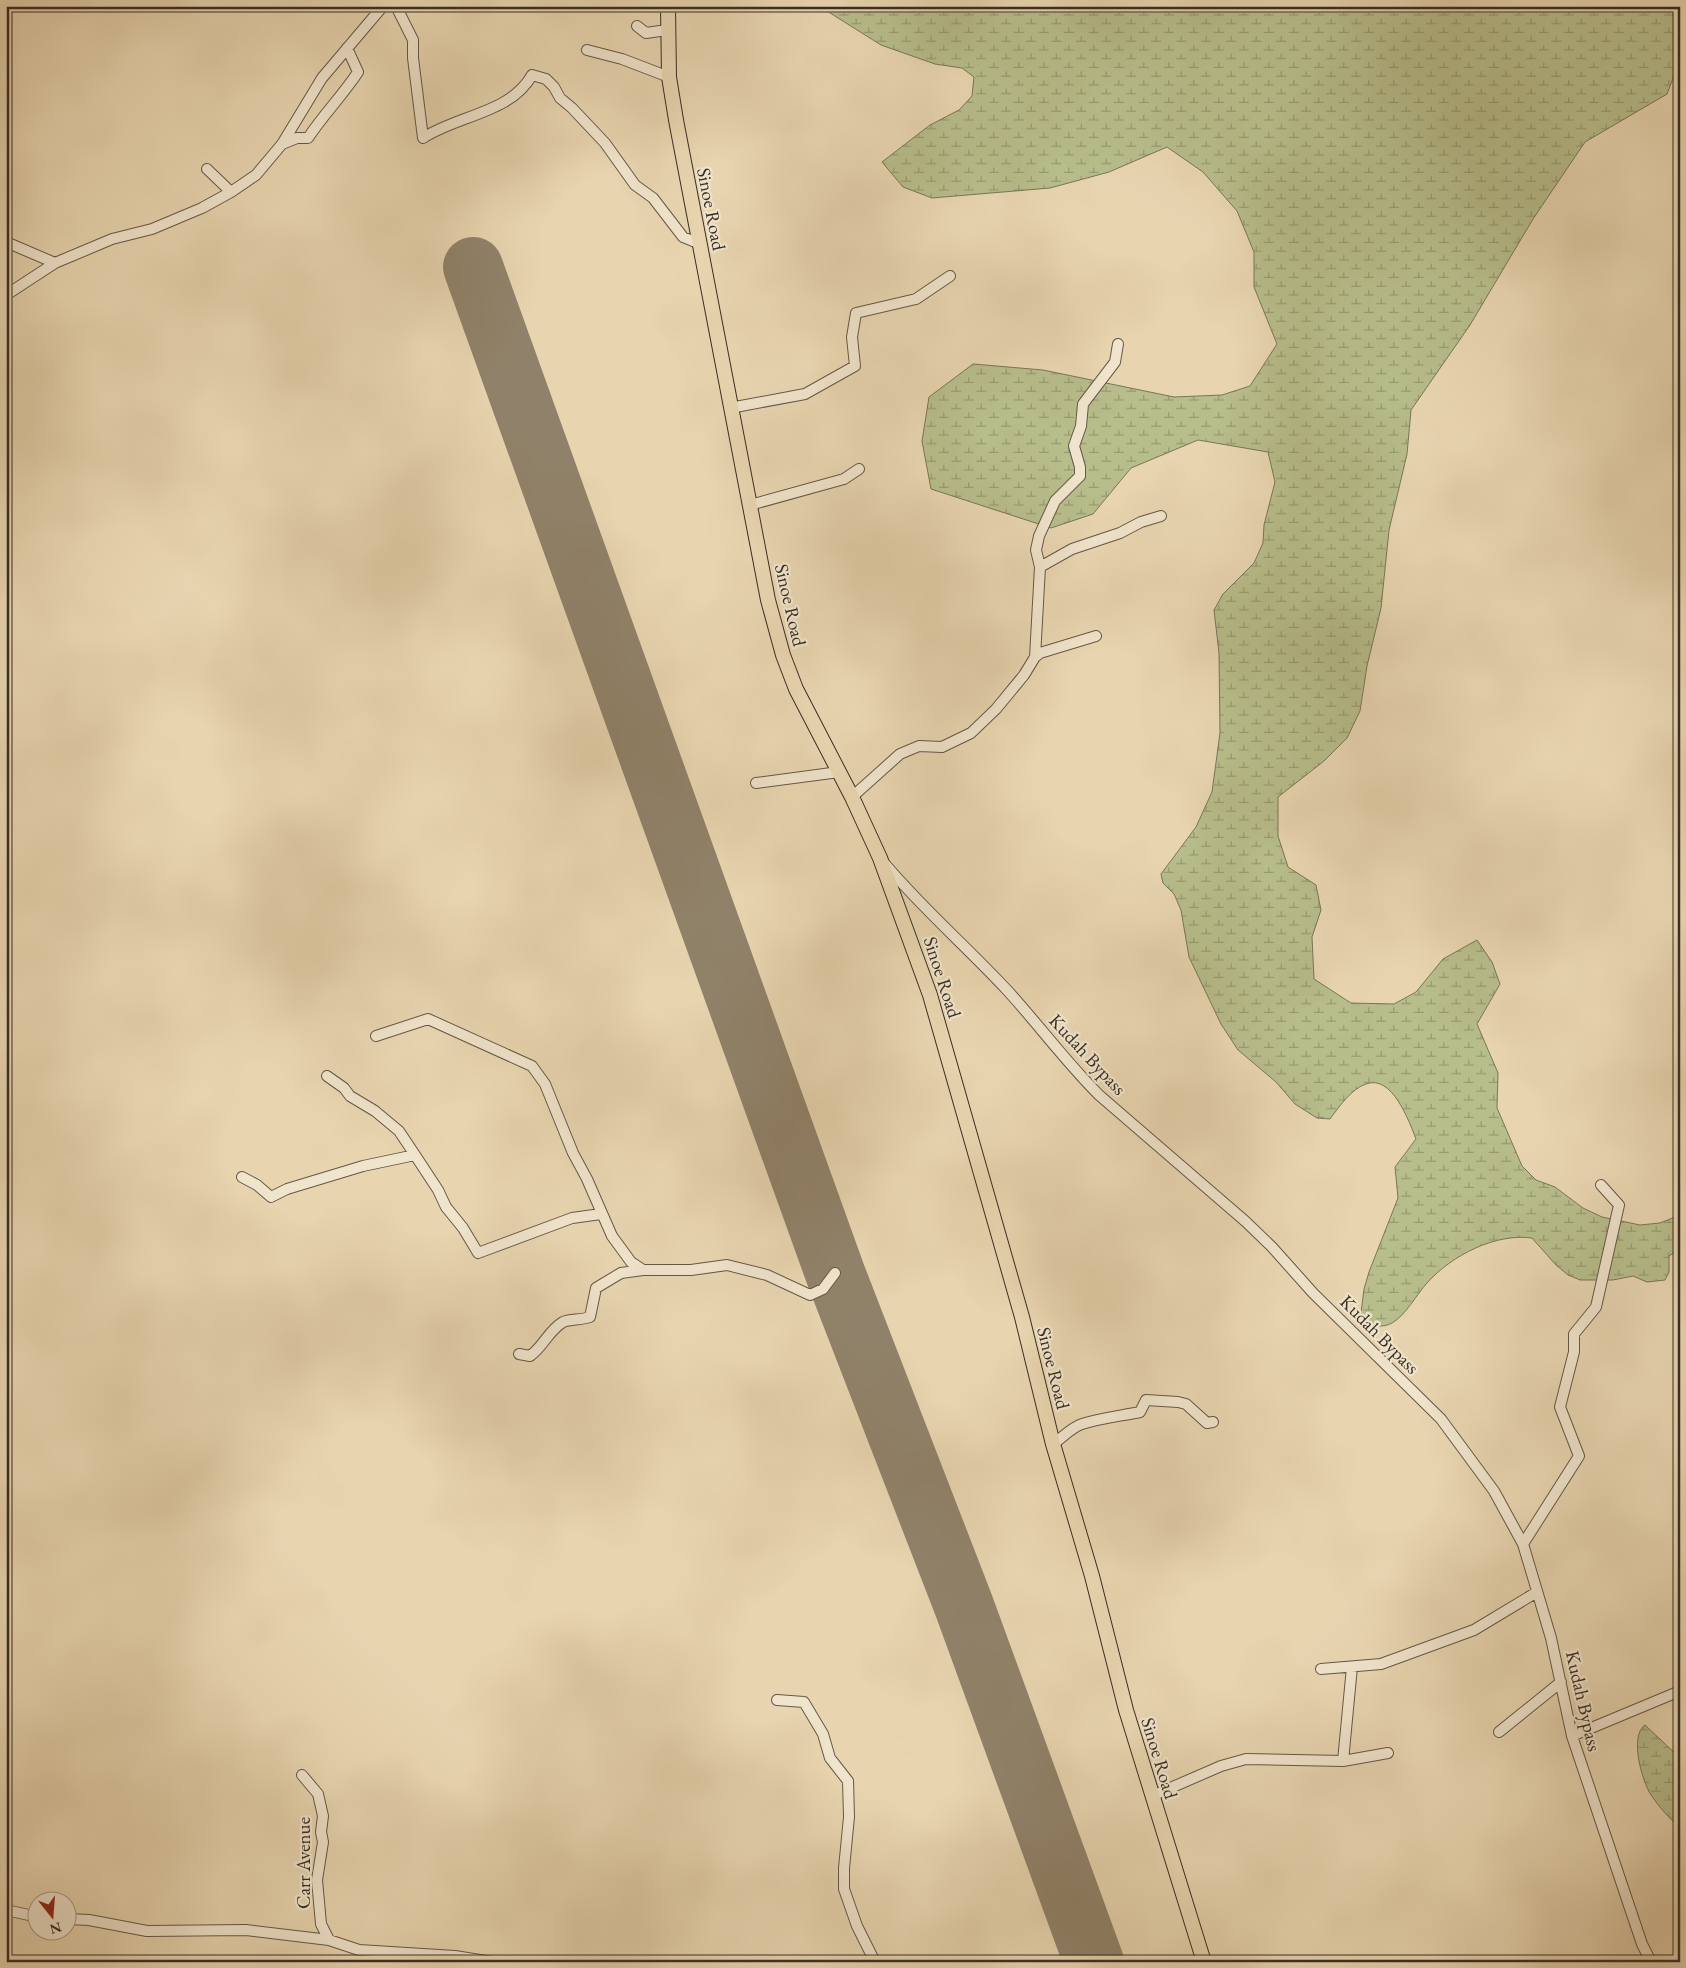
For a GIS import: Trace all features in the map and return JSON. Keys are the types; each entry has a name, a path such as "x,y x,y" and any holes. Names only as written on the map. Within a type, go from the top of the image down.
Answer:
{"highway":[{"name":"Sinoe Road","path":"668,6 669,77 730,408 768,600 783,655 796,689 852,796 880,858 918,959 966,1116 998,1239 1022,1316 1053,1444 1073,1507 1105,1632 1152,1796 1204,1962"}],"street":[{"path":"6,295 55,263 112,239 152,229 231,192 256,175 282,144 322,78 382,6"},
{"path":"396,6 413,40 413,58 423,138 456,121 499,105 526,87 532,75 546,79 554,87 560,98 605,143 635,185 646,190 653,198 683,237 700,244"},
{"path":"637,26 646,33 667,30"},
{"path":"282,144 297,138 308,138 358,72 347,48"},
{"path":"587,50 622,59 669,77"},
{"path":"207,169 231,192"},
{"path":"6,242 55,263"},
{"path":"730,408 805,394 855,366 852,337 856,312 916,300 950,276"},
{"path":"1035,657 1040,567 1036,550 1042,524 1055,501 1080,476 1080,467 1074,446 1079,433 1083,404 1115,362 1118,344"},
{"path":"750,505 844,479 859,470"},
{"path":"1040,567 1072,549 1161,516"},
{"path":"852,796 900,754 919,746 942,747 970,733 996,709 1040,653 1096,636"},
{"path":"756,783 839,772"},
{"name":"Kudah Bypass","path":"880,858 905,887 1008,990 1077,1073 1099,1096 1245,1221 1441,1420 1494,1491 1522,1544 1561,1682 1572,1736 1642,1944 1651,1962"},
{"path":"376,1036 428,1019 532,1066 545,1084 573,1153 587,1179 612,1236 631,1262 643,1270"},
{"path":"327,1076 344,1088 350,1096 375,1111 399,1131 438,1190 446,1207 463,1228 478,1253 572,1218 601,1214"},
{"path":"242,1177 257,1185 271,1197 287,1189 363,1166 415,1155"},
{"path":"1522,1544 1579,1456 1560,1407 1574,1352 1574,1334 1596,1307 1619,1205 1601,1185"},
{"path":"519,1354 530,1356 536,1352 541,1348 549,1333 565,1321 579,1321 590,1318 596,1288 621,1272 691,1270 727,1265 767,1275 810,1295 823,1289 835,1273"},
{"path":"1053,1444 1081,1424 1115,1415 1140,1412 1146,1400 1186,1404 1207,1422 1213,1422"},
{"path":"1321,1669 1381,1664 1474,1630 1537,1592"},
{"path":"1343,1761 1352,1667"},
{"path":"1499,1732 1561,1682"},
{"path":"1572,1736 1680,1691"},
{"path":"777,1700 804,1702 823,1734 830,1758 848,1781 849,1817 844,1889 857,1926 875,1962"},
{"path":"1152,1796 1221,1766 1246,1759 1343,1761 1388,1753"},
{"name":"Carr Avenue","path":"302,1775 318,1794 323,1816 321,1832 323,1842 317,1880 321,1924 329,1940"},
{"path":"6,1910 28,1915"},
{"path":"78,1919 146,1932 246,1930 329,1940 359,1950 455,1956 492,1962"}],"green space":[{"path":"819,6 1680,6 1680,60 1667,94 1585,142 1533,219 1470,325 1411,410 1407,454 1389,530 1381,608 1367,666 1360,711 1347,738 1324,761 1278,797 1278,836 1288,867 1316,885 1321,910 1312,937 1314,979 1351,1003 1394,1004 1416,992 1443,959 1477,940 1492,962 1500,984 1477,1024 1498,1073 1497,1108 1522,1166 1536,1180 1555,1187 1583,1208 1602,1217 1640,1225 1660,1223 1680,1215 1680,1249 1669,1256 1669,1272 1665,1280 1647,1282 1633,1276 1613,1280 1580,1280 1568,1275 1556,1265 1532,1238 1518,1237 1504,1239 1475,1248 1449,1263 1427,1283 1402,1315 1389,1324 1370,1326 1361,1313 1364,1289 1369,1272 1398,1198 1395,1167 1416,1139 1409,1121 1391,1092 1384,1086 1375,1083 1366,1084 1355,1090 1330,1119 1317,1118 1295,1104 1276,1082 1238,1050 1221,1024 1189,957 1181,910 1174,894 1163,883 1161,874 1196,827 1212,792 1220,733 1219,653 1214,610 1223,594 1254,563 1263,543 1264,525 1275,482 1268,452 1198,440 1131,468 1093,514 1051,528 931,489 922,441 929,397 973,364 1043,370 1174,397 1222,395 1250,386 1277,344 1254,287 1254,252 1237,211 1203,172 1167,147 1109,172 1050,188 932,198 903,187 882,162 930,125 959,110 972,96 974,77 962,68 935,64 881,45"},
{"path":"1645,1725 1680,1758 1680,1828 1654,1799 1644,1780 1637,1748 1640,1731"}],"runway":[{"path":"473,267 835,1273 964,1606 1094,1962"}]}
